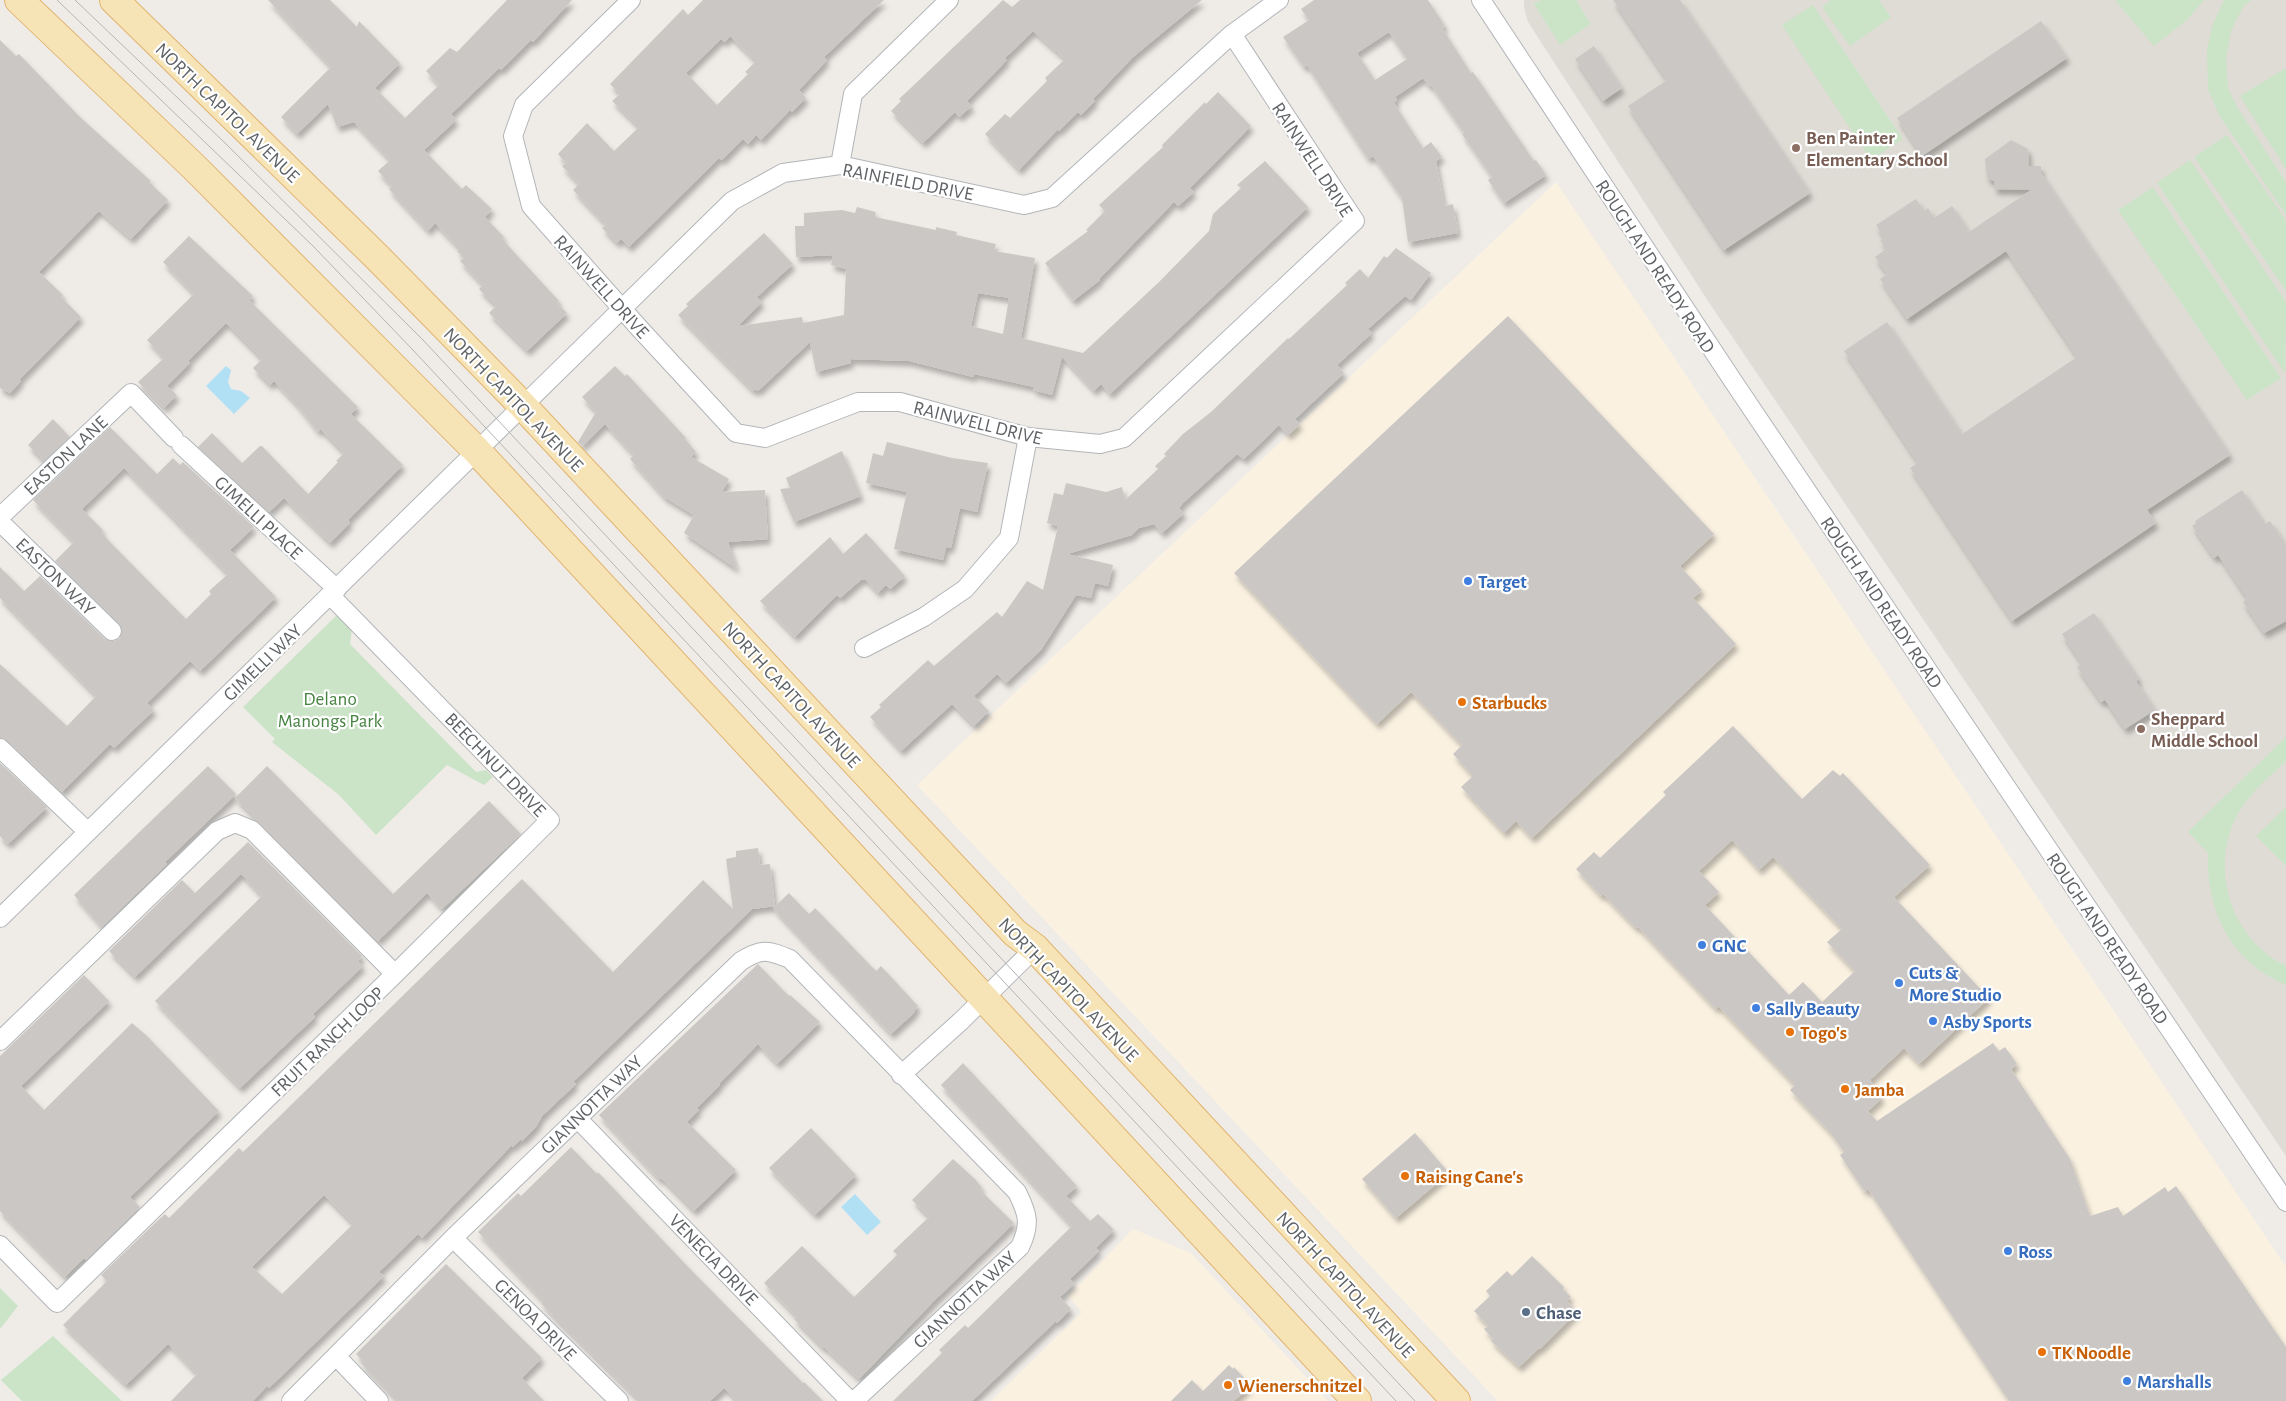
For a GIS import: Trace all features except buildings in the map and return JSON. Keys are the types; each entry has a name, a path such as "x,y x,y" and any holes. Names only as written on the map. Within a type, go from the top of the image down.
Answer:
{"main road":[{"path":"19,0 194,166 476,450 845,850 985,997 1357,1401"},
{"name":"NORTH CAPITOL AVENUE","path":"114,0 377,257 522,406 1009,926 1035,948 1456,1401"}],"street":[{"name":"RAINWELL DRIVE","path":"631,0 524,105 513,136 531,206 736,433 765,438 858,402 900,402 1028,438 1100,444 1124,438 1355,221 1232,34"},
{"path":"840,165 853,94 949,0"},
{"name":"RAINFIELD DRIVE","path":"522,406 623,310 732,201 783,174 840,165 1024,205 1052,198 1232,34 1279,0"},
{"name":"ROUGH AND READY ROAD","path":"1481,0 1733,381 2286,1202"},
{"name":"GIMELLI PLACE","path":"131,393 177,442 333,592"},
{"name":"EASTON LANE","path":"0,517 131,393"},
{"name":"GIMELLI WAY","path":"0,918 522,406"},
{"path":"864,648 924,617 965,589 1008,538 1028,438"},
{"name":"EASTON WAY","path":"0,522 112,631"},
{"name":"BEECHNUT DRIVE","path":"333,592 550,820 395,974"},
{"path":"0,748 88,832"},
{"name":"FRUIT RANCH LOOP","path":"0,1041 217,831 235,823 252,830 395,974 57,1303 0,1245"},
{"path":"902,1075 1035,948"},
{"name":"GIANNOTTA WAY","path":"292,1401 453,1238 741,961 757,951 775,953 790,960 1017,1192 1025,1209 1028,1230 1020,1247 854,1401"},
{"name":"VENECIA DRIVE","path":"578,1118 850,1401"},
{"name":"GENOA DRIVE","path":"453,1238 619,1401"},
{"path":"336,1356 379,1401"}],"shaded area":[{"name":"Sheppard Middle School","path":"1524,0 2286,0 2286,1156 1708,301 1528,22"},
{"path":"1556,182 2286,1267 2286,1401 1498,1401 917,785"},
{"path":"1133,1229 1191,1253 1328,1401 991,1401 1082,1312 1068,1296"}],"green space":[{"path":"1541,0 1576,0 1591,24 1560,45 1534,4"},
{"path":"1831,0 1879,0 1891,17 1850,46 1822,7"},
{"path":"2115,0 2204,0 2187,20 2154,46"},
{"path":"2224,0 2251,0 2243,7 2231,31 2226,60 2228,88 2237,107 2286,182 2286,215 2219,115 2208,89 2207,50 2212,26"},
{"path":"1813,5 1903,139 1871,160 1782,25"},
{"path":"2286,68 2286,169 2240,96"},
{"path":"2227,135 2286,220 2286,291 2194,157"},
{"path":"2190,160 2286,302 2285,373 2157,183"},
{"path":"2153,187 2281,378 2247,400 2118,210"},
{"name":"Delano Manongs Park","path":"338,614 352,629 350,644 476,772 486,770 493,777 484,785 447,765 376,835 339,795 272,742 275,739 243,707"},
{"path":"2286,737 2286,761 2244,804 2234,822 2227,842 2225,863 2226,884 2240,923 2268,955 2286,966 2286,985 2266,975 2250,962 2236,948 2225,932 2211,895 2208,853 2188,832"},
{"path":"2286,807 2286,866 2256,836"},
{"path":"0,1288 18,1306 0,1329"},
{"path":"53,1336 122,1401 22,1401 1,1380"}],"water":[{"path":"226,366 231,370 228,382 231,389 241,391 250,398 234,414 206,386"},
{"path":"855,1194 881,1222 867,1235 841,1207"}],"tram line":[{"path":"57,0 313,246 412,349 1396,1401"},
{"path":"75,0 224,142 423,340 1415,1401"}],"place":[{"name":"Ben Painter Elementary School","path":"1796,148"},
{"name":"Target","path":"1468,581"},
{"name":"Starbucks","path":"1462,702"},
{"name":"Sheppard Middle School","path":"2141,729"},
{"name":"GNC","path":"1702,945"},
{"name":"Cuts & More Studio","path":"1899,983"},
{"name":"Sally Beauty","path":"1756,1008"},
{"name":"Asby Sports","path":"1933,1021"},
{"name":"Togo's","path":"1790,1032"},
{"name":"Jamba","path":"1845,1089"},
{"name":"Raising Cane's","path":"1405,1176"},
{"name":"Ross","path":"2008,1251"},
{"name":"Chase","path":"1526,1312"},
{"name":"TK Noodle","path":"2042,1352"},
{"name":"Marshalls","path":"2127,1381"},
{"name":"Wienerschnitzel","path":"1228,1385"}]}
